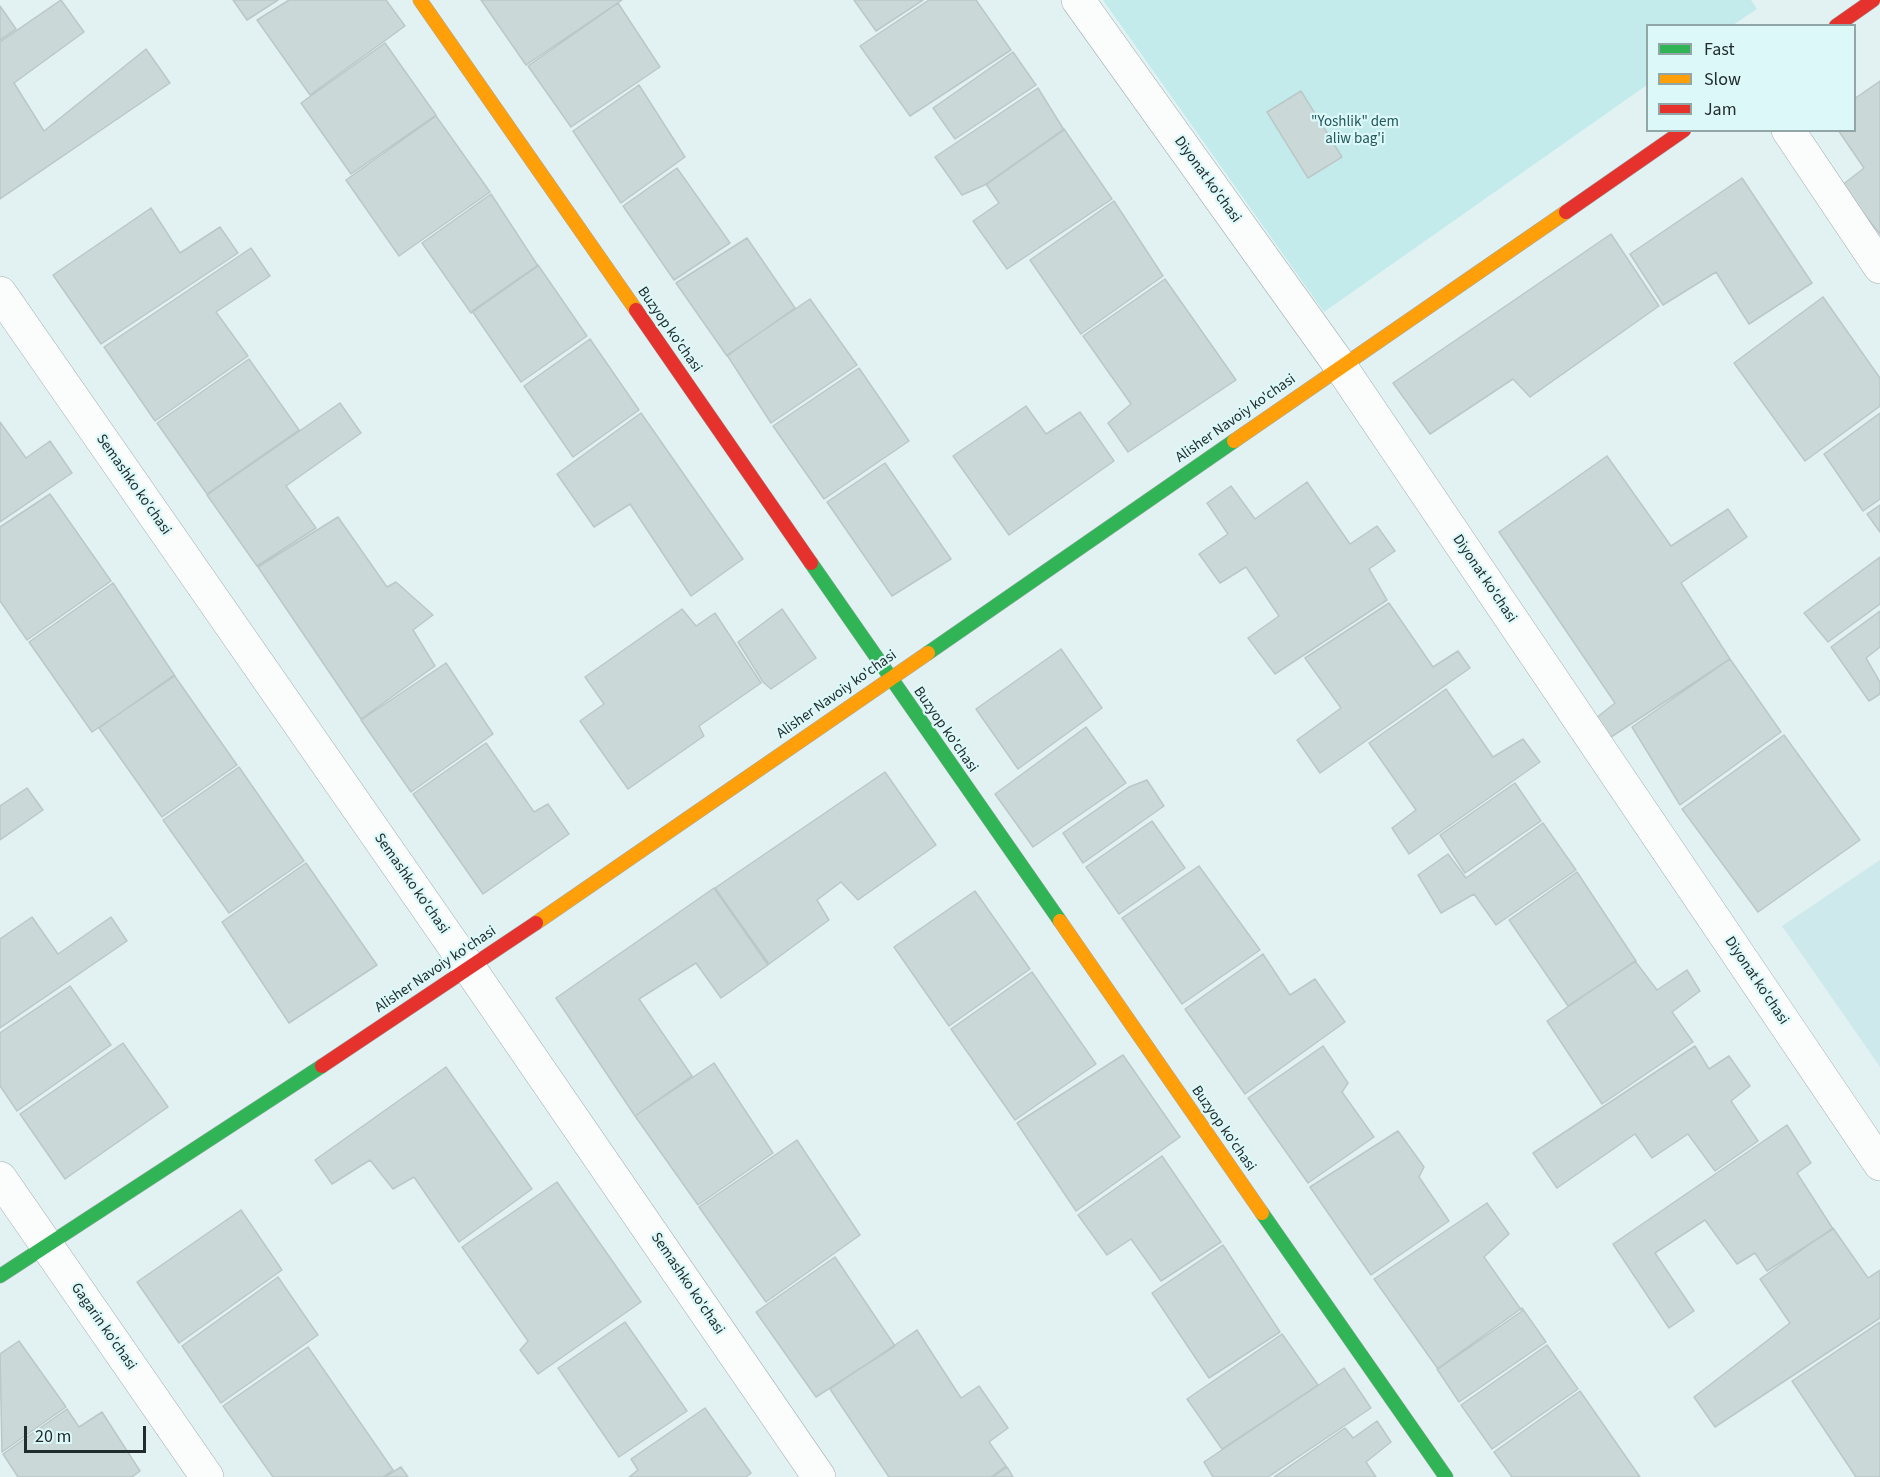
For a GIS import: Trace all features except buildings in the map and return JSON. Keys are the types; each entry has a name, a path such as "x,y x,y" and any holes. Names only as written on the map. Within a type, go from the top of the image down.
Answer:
{"street":[{"name":"Buzyop ko'chasi","path":"420,0 1446,1477"},
{"name":"Diyonat ko'chasi","path":"1078,0 1341,367 1880,1164"},
{"path":"1839,24 1873,0"},
{"name":"Alisher Navoiy ko'chasi","path":"0,1276 470,969 1681,132"},
{"path":"1789,132 1880,267"},
{"name":"Semashko ko'chasi","path":"0,293 470,969 819,1477"},
{"name":"Gagarin ko'chasi","path":"0,1178 207,1477"}],"shaded area":[{"path":"1880,860 1880,1067 1782,926"}],"green space":[{"name":"\"Yoshlik\" dem aliw bag'i","path":"1103,0 1751,0 1757,9 1734,24 1646,24 1646,86 1324,312"}],"traffic: fast":[{"path":"928,653 1234,441"},
{"path":"811,563 1060,921"},
{"path":"0,1276 322,1066"},
{"path":"1262,1213 1446,1477"}],"traffic: slow":[{"path":"420,0 636,310"},
{"path":"1234,441 1566,212"},
{"path":"536,923 928,653"},
{"path":"1060,921 1262,1213"}],"traffic: jam":[{"path":"1839,24 1873,0"},
{"path":"1566,212 1681,132"},
{"path":"636,310 811,563"},
{"path":"322,1066 536,923"}]}
